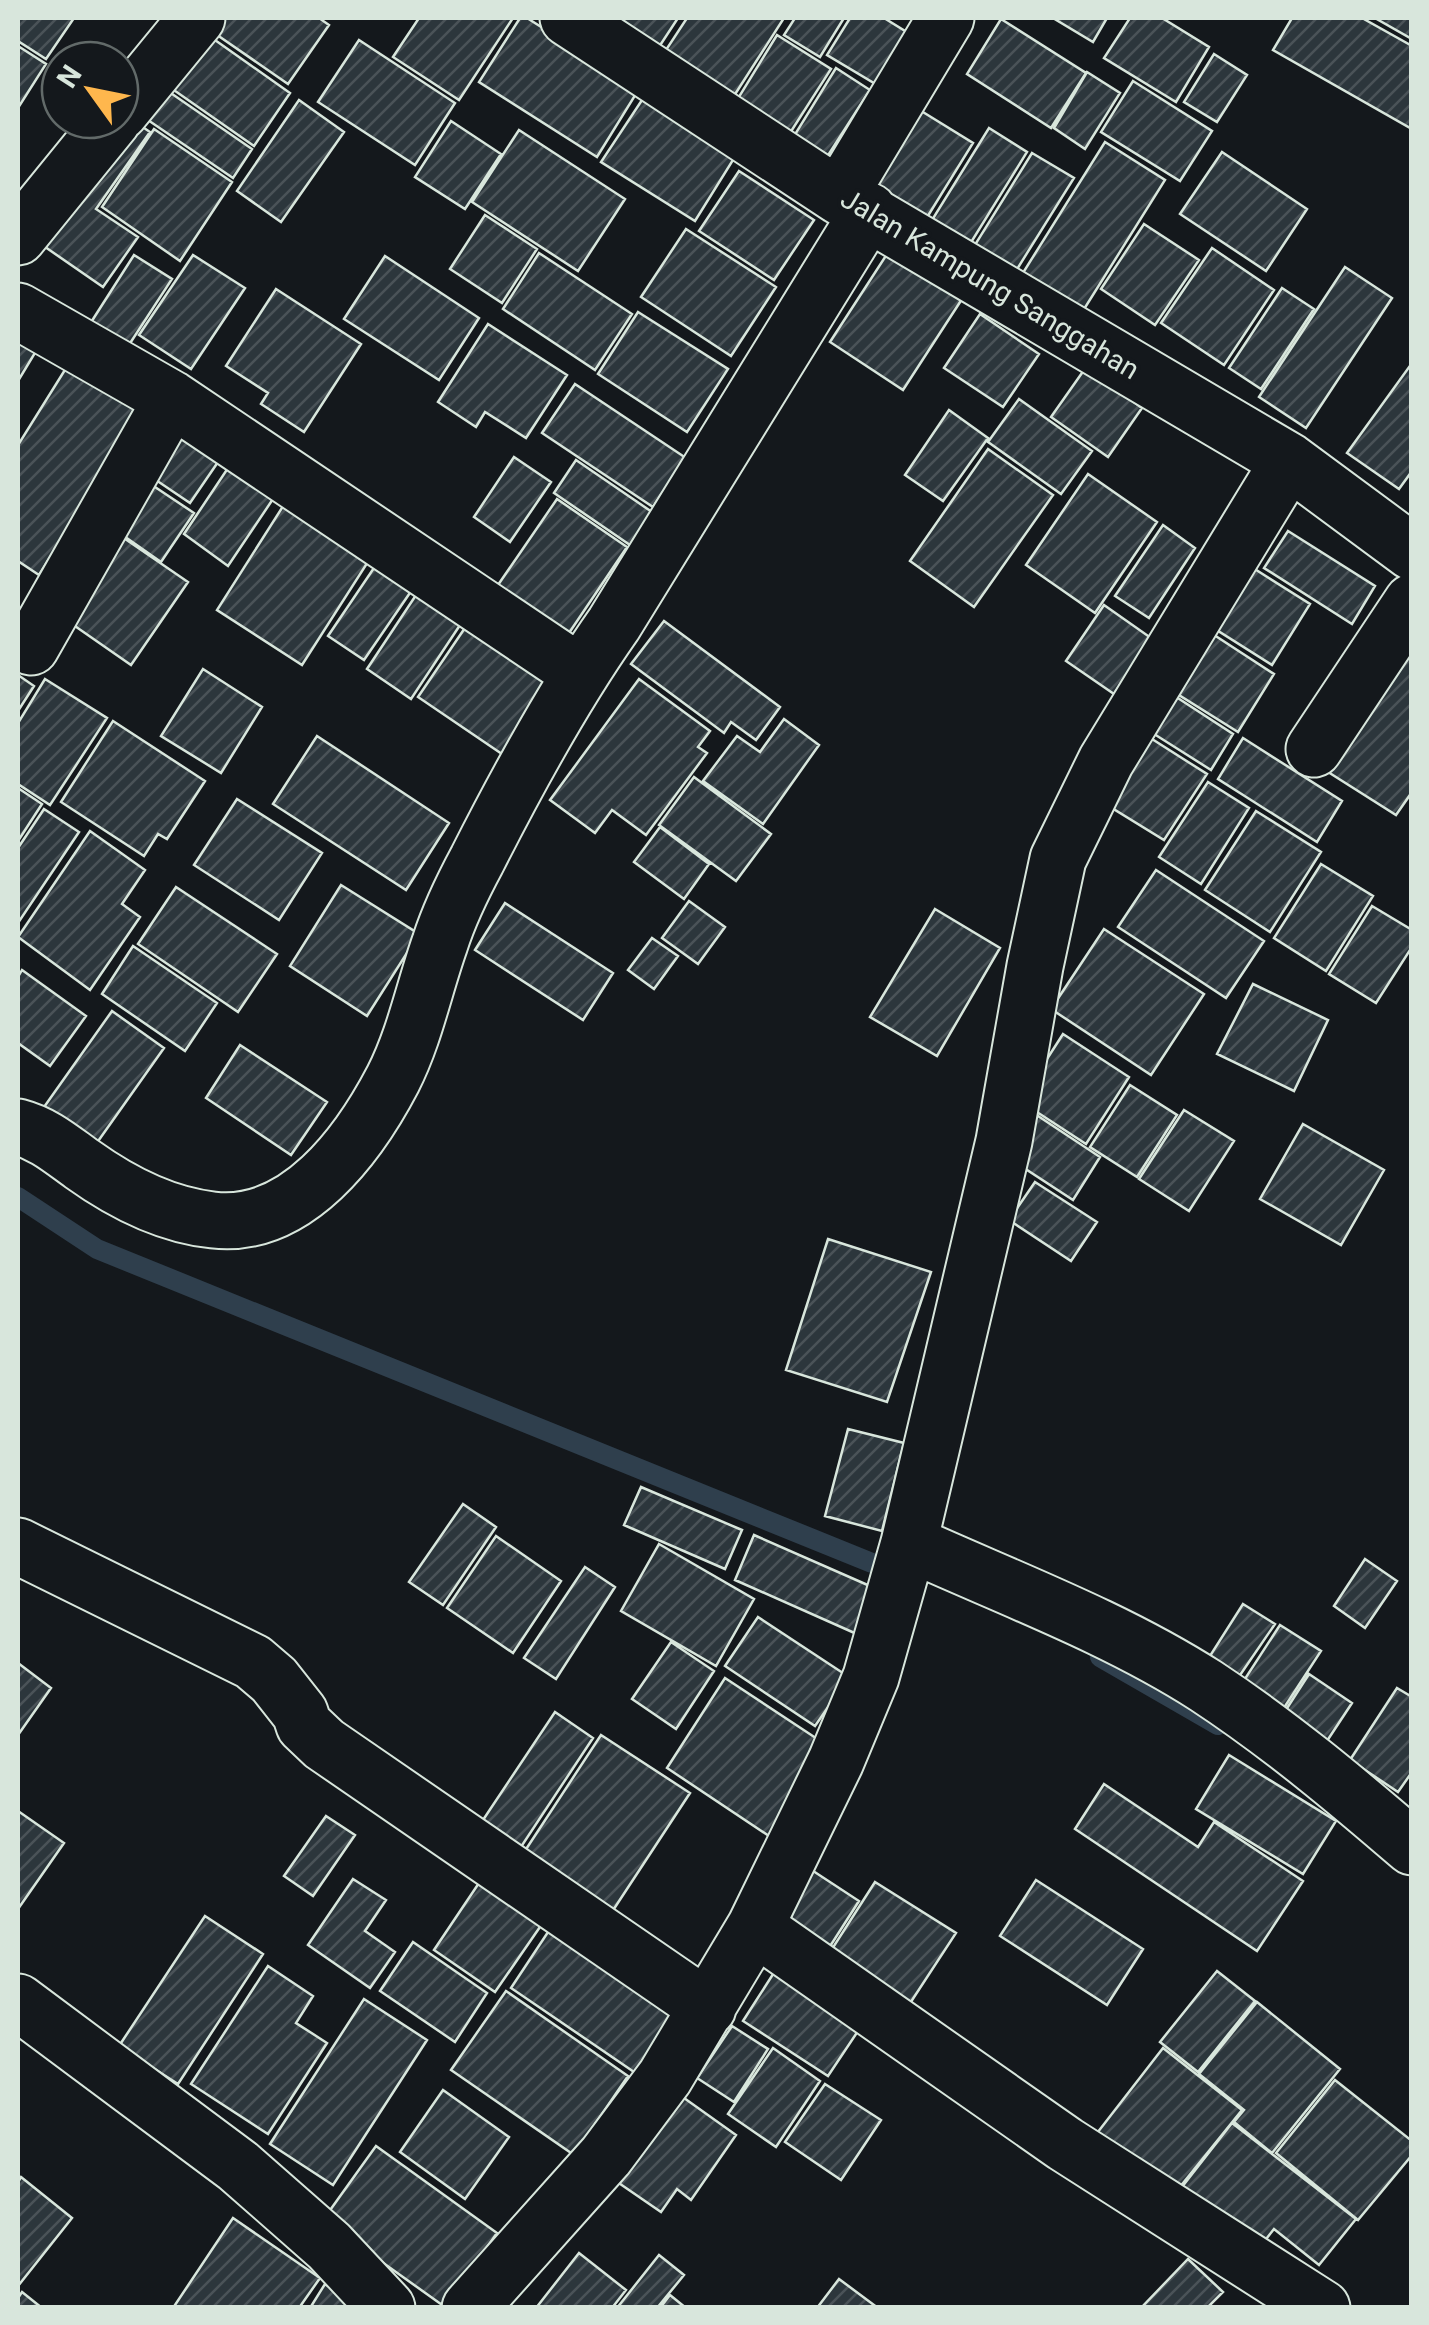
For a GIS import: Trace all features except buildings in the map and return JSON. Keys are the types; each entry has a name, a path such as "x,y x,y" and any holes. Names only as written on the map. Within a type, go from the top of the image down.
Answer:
{"street":[{"path":"140,88 197,18"},
{"name":"Jalan Kampung Sanggahan","path":"568,18 854,203 1289,461 1412,552"},
{"path":"18,1127 48,1138 122,1190 162,1208 216,1221 265,1214 300,1197 332,1166 364,1126 394,1077 441,940 476,861 580,673 614,624 854,203 946,18"},
{"path":"18,237 97,140"},
{"path":"18,311 172,399 580,673"},
{"path":"32,647 172,399"},
{"path":"470,2308 606,2156 665,2077 755,1928 836,1761 871,1677 909,1544 1004,1141 1058,859 1106,761 1289,461"},
{"path":"1314,749 1412,602"},
{"path":"909,1544 1096,1627 1205,1686 1323,1770 1412,1847"},
{"path":"18,1546 253,1662 274,1680 300,1713 304,1726 324,1744 708,2008"},
{"path":"755,1928 1066,2144 1322,2308"},
{"path":"18,2002 238,2166 329,2246 387,2308"}],"waterway":[{"path":"18,1197 97,1249 872,1563"},
{"path":"1100,1657 1218,1725"}]}
